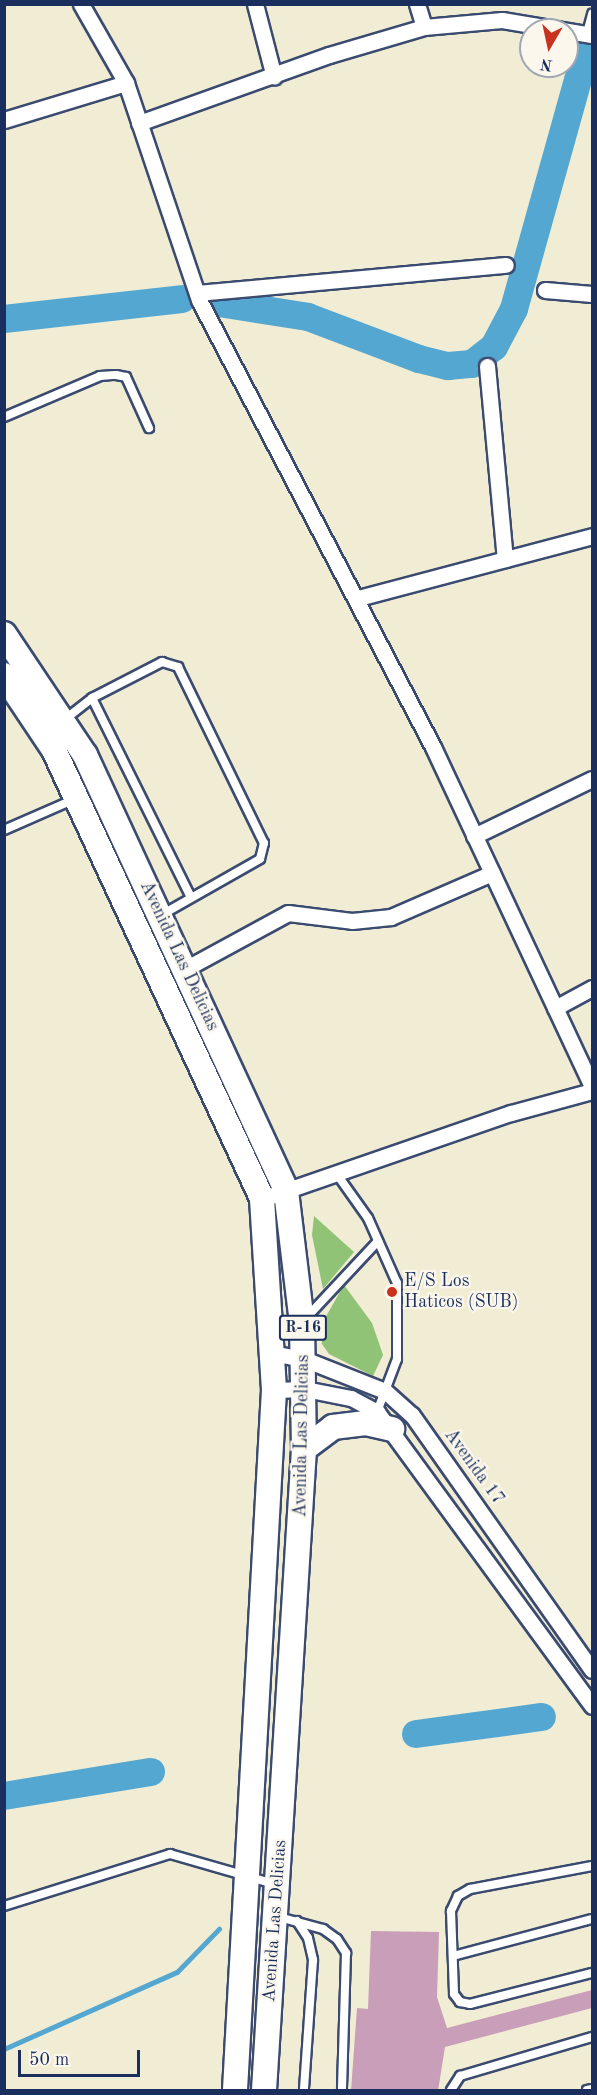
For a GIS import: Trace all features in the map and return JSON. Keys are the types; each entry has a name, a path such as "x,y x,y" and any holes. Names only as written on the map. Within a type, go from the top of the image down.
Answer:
{"main road":[{"name":"Avenida Las Delicias","path":"4,634 85,755 286,1191 302,1323 305,1389 304,1449 278,1886 286,1919 264,2091"},
{"name":"Avenida Las Delicias","path":"4,675 54,750 262,1199 274,1390 235,2091"},
{"path":"172,1004 197,994"},
{"path":"304,1449 333,1427 384,1420"}],"street":[{"path":"81,4 126,83 197,293 358,598 492,873 592,1089 511,1113 262,1199"},
{"path":"255,4 274,77"},
{"path":"417,4 424,27"},
{"path":"139,123 274,77 329,55 424,27 502,20 590,34"},
{"path":"4,120 126,83"},
{"path":"197,293 506,265"},
{"path":"545,290 592,294"},
{"path":"487,366 505,559"},
{"path":"358,598 592,536"},
{"path":"474,836 592,778"},
{"path":"185,969 288,913 352,921 391,917 492,873"},
{"path":"555,1008 592,988"},
{"name":"Avenida 17","path":"272,1353 304,1359 385,1391 412,1415 472,1495 592,1670"},
{"path":"274,1390 305,1389 351,1398 384,1420 592,1706"}],"lane":[{"path":"590,34 592,14"},
{"path":"4,417 100,376 116,375 126,377 149,428"},
{"path":"63,721 92,698 162,662 178,667 264,843 260,858 160,915"},
{"path":"92,698 191,897"},
{"path":"4,830 76,799"},
{"path":"336,1173 368,1218 397,1283 397,1359 385,1391 384,1420"},
{"path":"302,1323 378,1241"},
{"path":"4,1906 170,1854 278,1886"},
{"path":"592,1866 470,1889 458,1896 451,1911 454,1994 460,2002 470,2004 592,1973"},
{"path":"286,1919 308,1938 313,1960 304,2091"},
{"path":"286,1919 323,1929 337,1939 346,1953 342,2091"},
{"path":"453,1956 592,1919"},
{"path":"451,2091 460,2076 592,2037"},
{"path":"587,2091 592,2089"}],"green space":[{"path":"314,1216 354,1252 323,1289 312,1235"},
{"path":"344,1285 372,1323 383,1355 373,1376 329,1354 322,1344 321,1325"}],"building":[{"path":"371,1931 439,1932 437,1997 447,2028 592,1990 592,2008 445,2047 438,2091 351,2091 357,2008 368,2009"}],"waterway":[{"path":"206,301 308,317 419,359 448,366 472,364 494,347 514,309 587,48"},
{"path":"4,319 182,299"},
{"path":"416,1734 542,1717"},
{"path":"4,1796 151,1772"},
{"path":"4,2049 177,1972 219,1929"}],"place":[{"name":"E/S Los Haticos (SUB)","path":"392,1292"}]}
